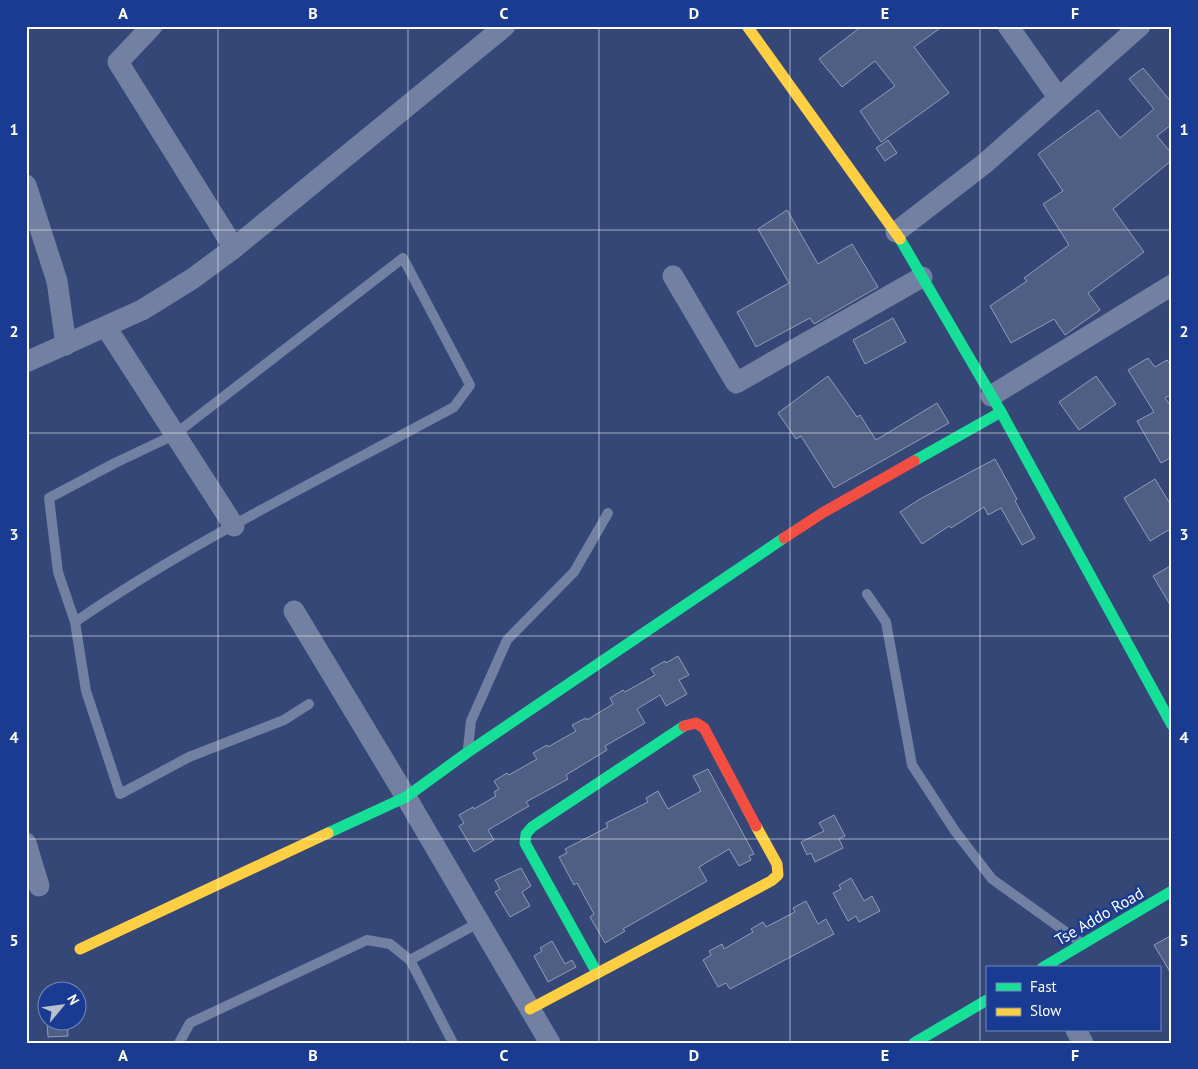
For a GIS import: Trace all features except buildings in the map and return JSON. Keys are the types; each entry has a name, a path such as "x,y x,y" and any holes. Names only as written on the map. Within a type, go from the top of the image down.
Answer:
{"street":[{"path":"152,26 118,62 234,248"},
{"path":"26,362 142,310 192,278 234,248 505,26"},
{"path":"747,26 896,232 996,404 1172,725"},
{"path":"1008,26 1058,97"},
{"path":"896,232 984,164 1140,26"},
{"path":"26,185 57,281 66,345"},
{"path":"673,276 736,383 922,277"},
{"path":"80,949 406,797 468,752 699,594 1170,290"},
{"path":"106,327 234,526"},
{"path":"294,611 406,797 550,1043"},
{"path":"530,1008 597,973 771,881 778,875 777,864 704,728 696,723 685,725 532,827 526,834 525,843 597,973"},
{"path":"26,843 38,886"},
{"name":"Tse Addo Road","path":"1051,965 1082,943 1172,891"},
{"path":"914,1043 986,1001"}],"lane":[{"path":"76,622 123,590 234,526 454,407 470,385 403,258 174,435 97,472 50,498 58,572 76,622 86,691 120,794 190,756 284,720 309,704"},
{"path":"468,752 471,722 507,640 574,572 608,513"},
{"path":"867,594 886,622 912,766 955,831 992,879 1082,943"},
{"path":"410,960 480,922"},
{"path":"179,1043 190,1023 367,940 390,944 410,960 453,1043"}],"water":[{"path":"26,989 36,1043 26,1043"}],"traffic: fast":[{"path":"900,239 1001,412 1172,725"},
{"path":"914,461 1001,412"},
{"path":"328,833 406,797 468,752 784,538"},
{"path":"597,973 525,843 526,834 532,827 684,726"},
{"path":"1045,966 1172,891"},
{"path":"914,1043 986,1001"}],"traffic: slow":[{"path":"747,26 900,239"},
{"path":"530,1009 771,881 778,875 777,864 756,826"},
{"path":"80,949 328,833"}],"traffic: jam":[{"path":"784,538 824,512 914,461"},
{"path":"684,726 696,723 704,728 756,826"}]}
